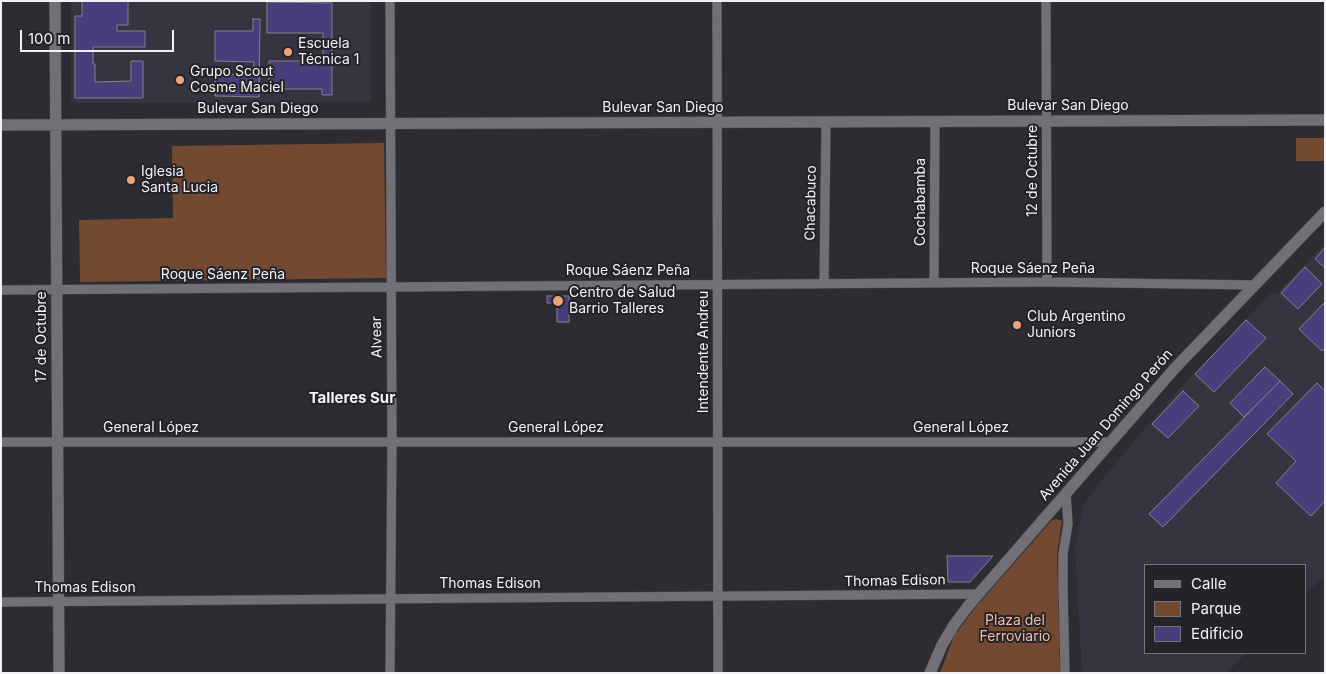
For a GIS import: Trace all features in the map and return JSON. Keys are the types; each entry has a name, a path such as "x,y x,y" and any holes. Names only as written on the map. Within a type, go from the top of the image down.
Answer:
{"street":[{"name":"17 de Octubre","path":"55,1 59,673"},
{"name":"Alvear","path":"390,1 392,442 390,673"},
{"name":"Intendente Andreu","path":"718,1 718,673"},
{"name":"12 de Octubre","path":"1046,1 1047,282"},
{"name":"Bulevar San Diego","path":"1,126 1325,120"},
{"name":"Chacabuco","path":"824,284 826,122"},
{"name":"Cochabamba","path":"934,283 935,122"},
{"name":"Avenida Juan Domingo Perón","path":"930,673 954,625 979,594 1175,368 1325,212"},
{"name":"Roque Sáenz Peña","path":"1,290 1047,282 1255,285"},
{"name":"General López","path":"1,442 1110,442"},
{"path":"1065,673 1063,554 1068,524 1066,493"},
{"name":"Thomas Edison","path":"1,602 979,594"}],"shaded area":[{"path":"71,1 371,1 371,102 71,103"},
{"path":"1325,243 1325,575 1306,593 1306,564 1144,564 1144,654 1245,654 1226,673 1082,673 1075,548 1083,506 1103,478 1173,396 1270,294 1278,293"}],"green space":[{"path":"1296,138 1325,138 1325,161 1296,161"},
{"path":"384,143 386,278 80,282 79,220 173,218 172,146"},
{"name":"Plaza del Ferroviario","path":"1052,520 1062,521 1057,554 1060,673 940,673 954,636 975,608"}],"building":[{"path":"82,1 128,1 128,25 117,25 117,31 145,31 145,47 93,47 95,82 131,81 131,61 143,61 143,98 75,98 75,16 82,16"},
{"path":"267,2 332,3 332,95 322,95 322,89 269,89 269,61 323,61 323,33 267,33"},
{"path":"253,19 260,19 259,97 215,96 215,74 254,75 254,62 215,61 215,31 253,31"},
{"path":"1325,247 1325,268 1315,259"},
{"path":"1305,267 1322,284 1298,309 1281,293"},
{"path":"547,296 569,296 569,322 557,322 557,303 547,303"},
{"path":"1325,302 1325,348 1322,351 1299,329"},
{"path":"1246,320 1266,338 1214,392 1195,374"},
{"path":"1265,367 1280,381 1244,417 1230,403"},
{"path":"1280,381 1293,394 1163,527 1149,514"},
{"path":"1317,383 1325,391 1325,501 1311,516 1276,483 1296,461 1267,434"},
{"path":"1183,391 1199,406 1168,438 1152,424"},
{"path":"947,556 993,556 970,582 948,582"}],"place":[{"name":"Escuela Técnica 1","path":"288,52"},
{"name":"Grupo Scout Cosme Maciel","path":"180,80"},
{"name":"Iglesia Santa Lucia","path":"131,180"},
{"name":"Centro de Salud Barrio Talleres","path":"558,301"},
{"name":"Club Argentino Juniors","path":"1017,325"}],"district":[{"name":"Talleres Sur","path":"352,398"}]}
